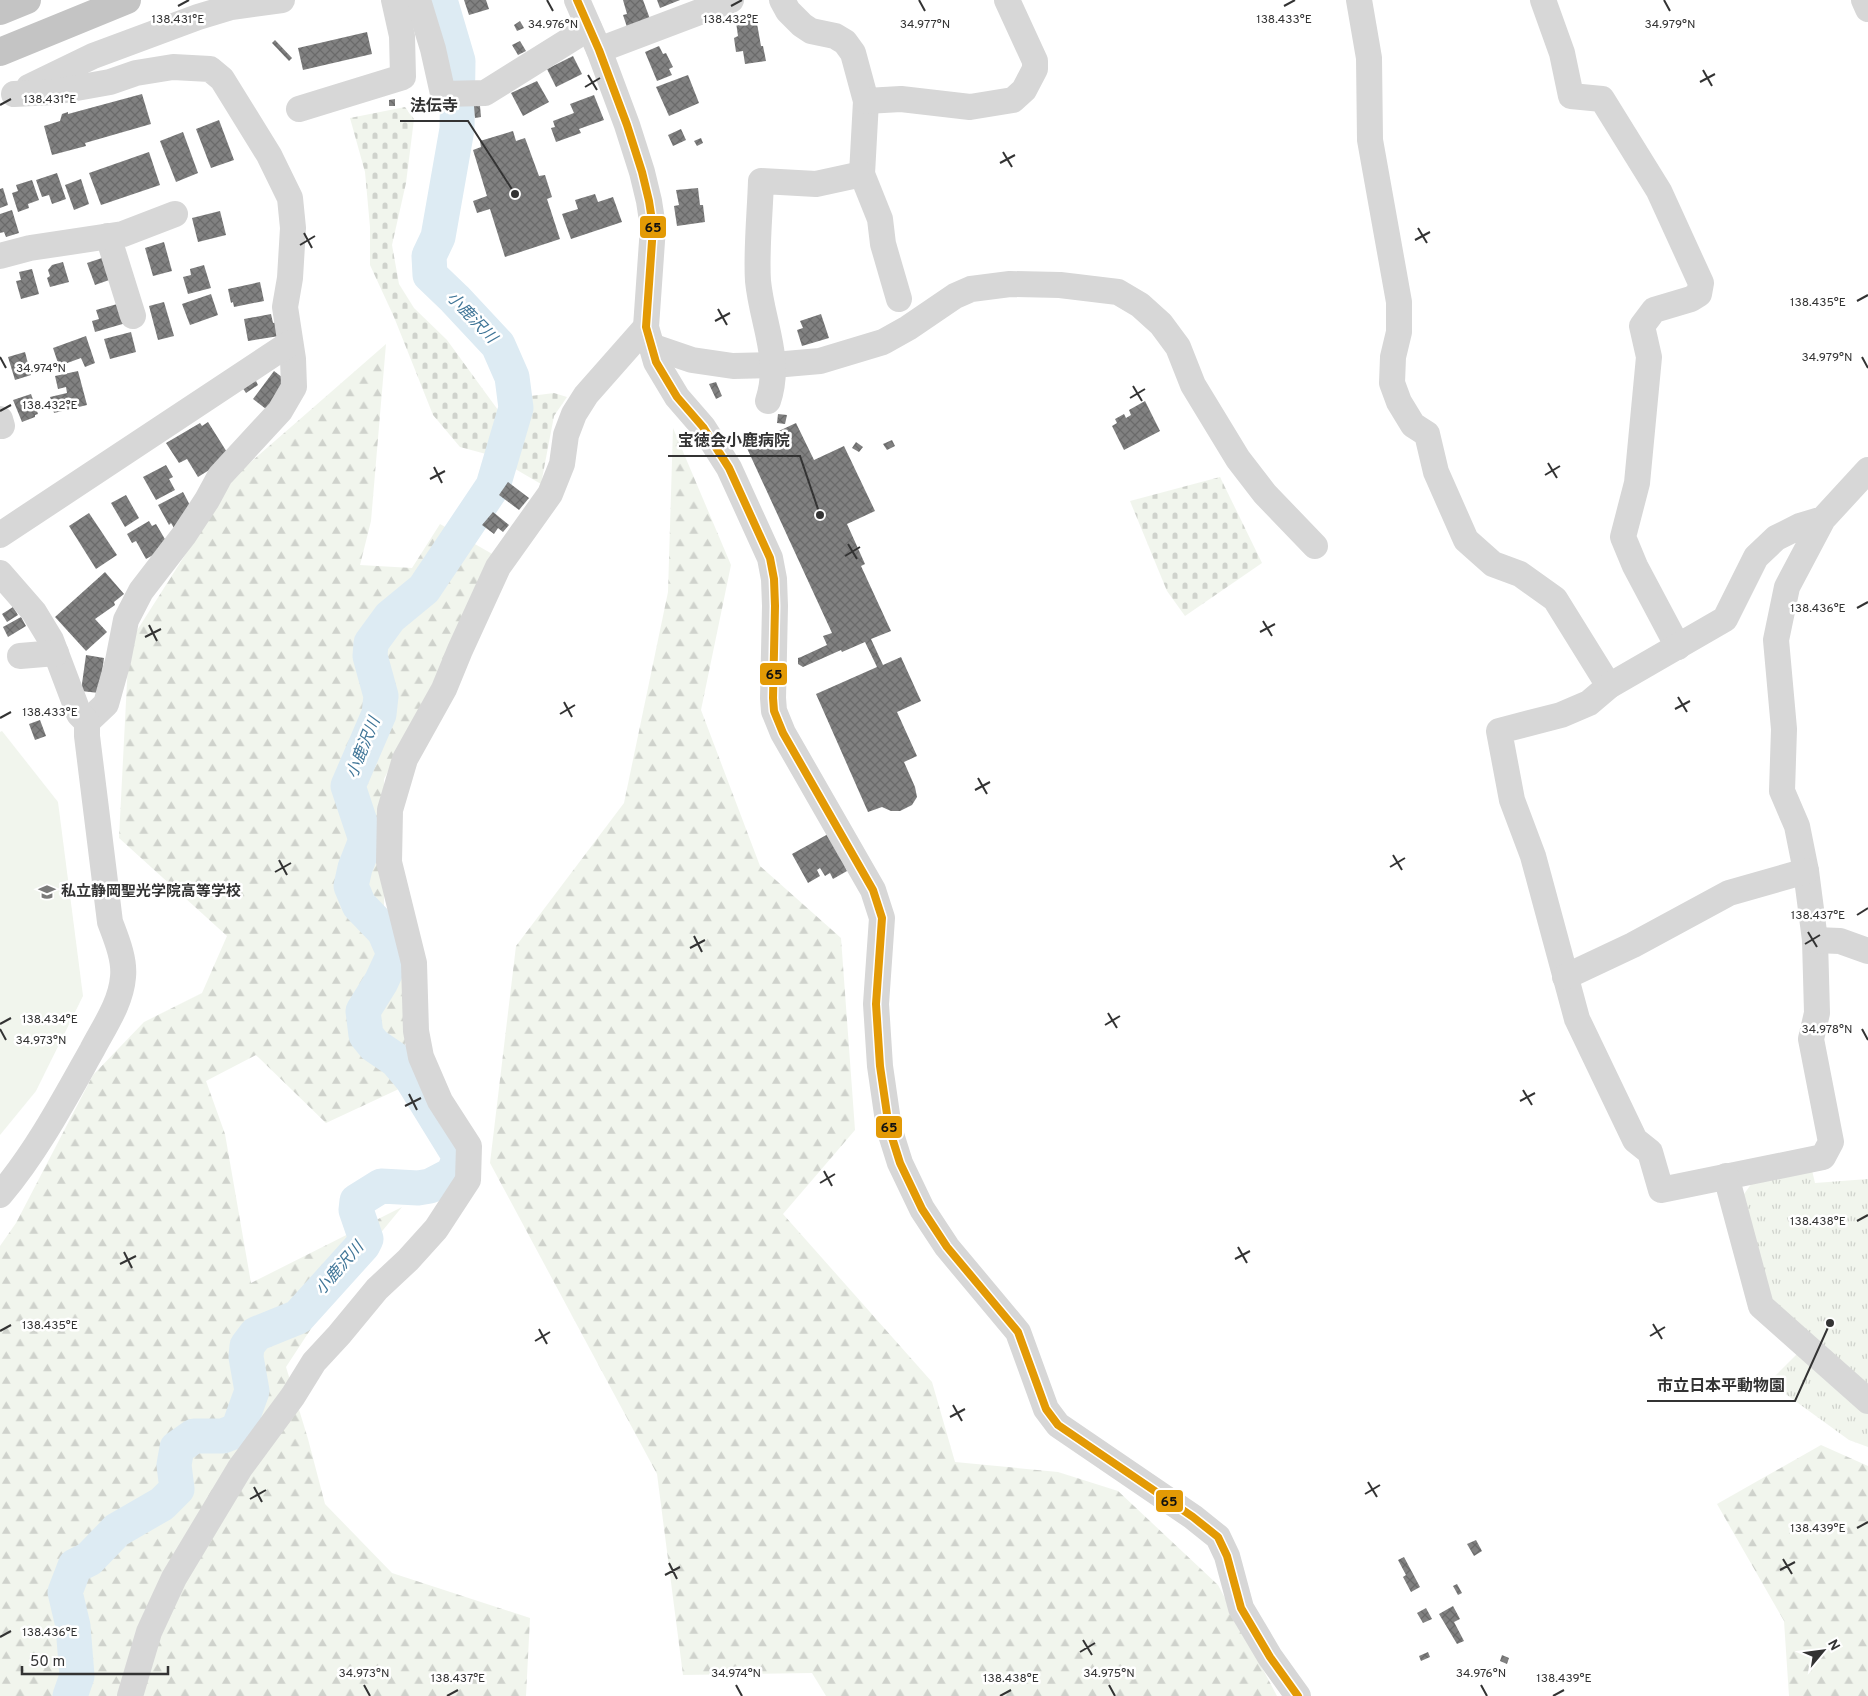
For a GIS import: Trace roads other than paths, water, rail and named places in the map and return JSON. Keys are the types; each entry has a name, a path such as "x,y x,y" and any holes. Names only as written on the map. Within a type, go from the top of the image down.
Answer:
{"highway":[{"path":"0,11 27,0"},
{"path":"0,52 127,0"}],"street":[{"path":"7,98 93,56 229,0"},
{"path":"136,39 231,7 282,0"},
{"path":"299,109 403,78 402,36 394,0"},
{"path":"418,0 433,49 443,94 485,93 594,39 732,0"},
{"path":"577,0 627,125 649,201 653,227 649,337 656,362 683,404 711,438 730,468 770,558 774,579 772,680 774,711 783,733 873,890 882,918 876,1004 880,1066 889,1128 900,1163 922,1209 947,1247 1018,1332 1046,1409 1058,1425 1194,1517 1218,1537 1227,1556 1241,1608 1270,1657 1298,1696"},
{"path":"782,0 788,11 811,31 835,36 845,42 853,53 866,101 862,174 880,219 883,244 899,299"},
{"path":"866,101 901,99 970,107 1013,100 1024,90 1035,69 1035,61 1007,0"},
{"path":"1359,0 1369,58 1370,140 1399,302 1399,332 1393,357 1392,382 1399,402 1413,425 1427,434 1436,472 1466,540 1493,564 1520,574 1555,598 1609,686"},
{"path":"1544,0 1562,53 1571,96 1602,99 1659,191 1701,283 1699,294 1691,299 1654,310 1642,326 1648,366 1637,482 1623,537 1635,566 1678,647"},
{"path":"1864,0 1868,9"},
{"path":"7,98 110,82 136,73 173,66 210,69 222,79 269,156 290,198 293,228 290,278 284,307 293,359 294,387 280,411 220,476 184,535 141,592 126,620 118,661 106,704 87,722"},
{"path":"768,401 774,365 758,278 761,182 816,184 862,174"},
{"path":"0,256 30,248 123,234 174,214"},
{"path":"108,236 133,316"},
{"path":"649,337 692,360 733,366 820,361 883,342 908,328 955,296 971,289 1010,284 1060,285 1118,292 1140,304 1160,324 1178,347 1193,384 1238,458 1265,494 1315,546"},
{"path":"130,1696 148,1632 174,1578 240,1468 293,1396 314,1362 377,1289 408,1260 436,1229 468,1180 469,1146 440,1101 421,1057 416,1030 414,963 389,862 390,810 405,758 444,689 498,567 550,494 562,464 566,435 574,414 586,395 649,337"},
{"path":"0,535 290,343"},
{"path":"1823,519 1800,526 1776,538 1756,557 1725,619 1609,686 1589,703 1561,715 1499,731 1512,800 1533,856 1577,1019 1636,1140 1650,1152 1661,1190 1823,1157 1831,1142 1811,1039 1817,1013 1815,940 1806,871 1798,826 1782,791 1784,729 1776,640 1787,587 1823,519 1868,470"},
{"path":"0,573 34,612 51,640 79,714 87,722 87,736 110,922 119,946 123,976 116,1006 69,1092 22,1169 0,1194"},
{"path":"20,656 56,653"},
{"path":"1565,977 1633,946 1729,893 1806,871"},
{"path":"1815,940 1840,941 1868,951"},
{"path":"1726,1176 1761,1306 1868,1401"}],"waterway":[{"name":"小鹿沢川","path":"70,1696 77,1676 73,1626 65,1592 75,1566 89,1559 117,1530 162,1504 177,1489 174,1465 177,1448 194,1436 223,1436 238,1430 252,1391 246,1357 247,1346 256,1334 298,1317 363,1245 366,1239 356,1210 357,1201 381,1186 418,1188 430,1186 453,1174 460,1157 412,1079 396,1060 374,1045 366,1035 363,1011 381,982 394,954 384,931 359,905 351,886 355,868 366,840 348,786 379,714 381,696 370,656 371,643 390,617 424,589 493,486 516,408 512,377 498,345 430,275 429,256 438,237 457,129 458,61 440,0"}],"place":[{"name":"法伝寺","path":"515,194"},
{"name":"宝徳会小鹿病院","path":"820,515"},
{"name":"私立静岡聖光学院高等学校","path":"47,892"},
{"name":"市立日本平動物園","path":"1830,1323"}]}
